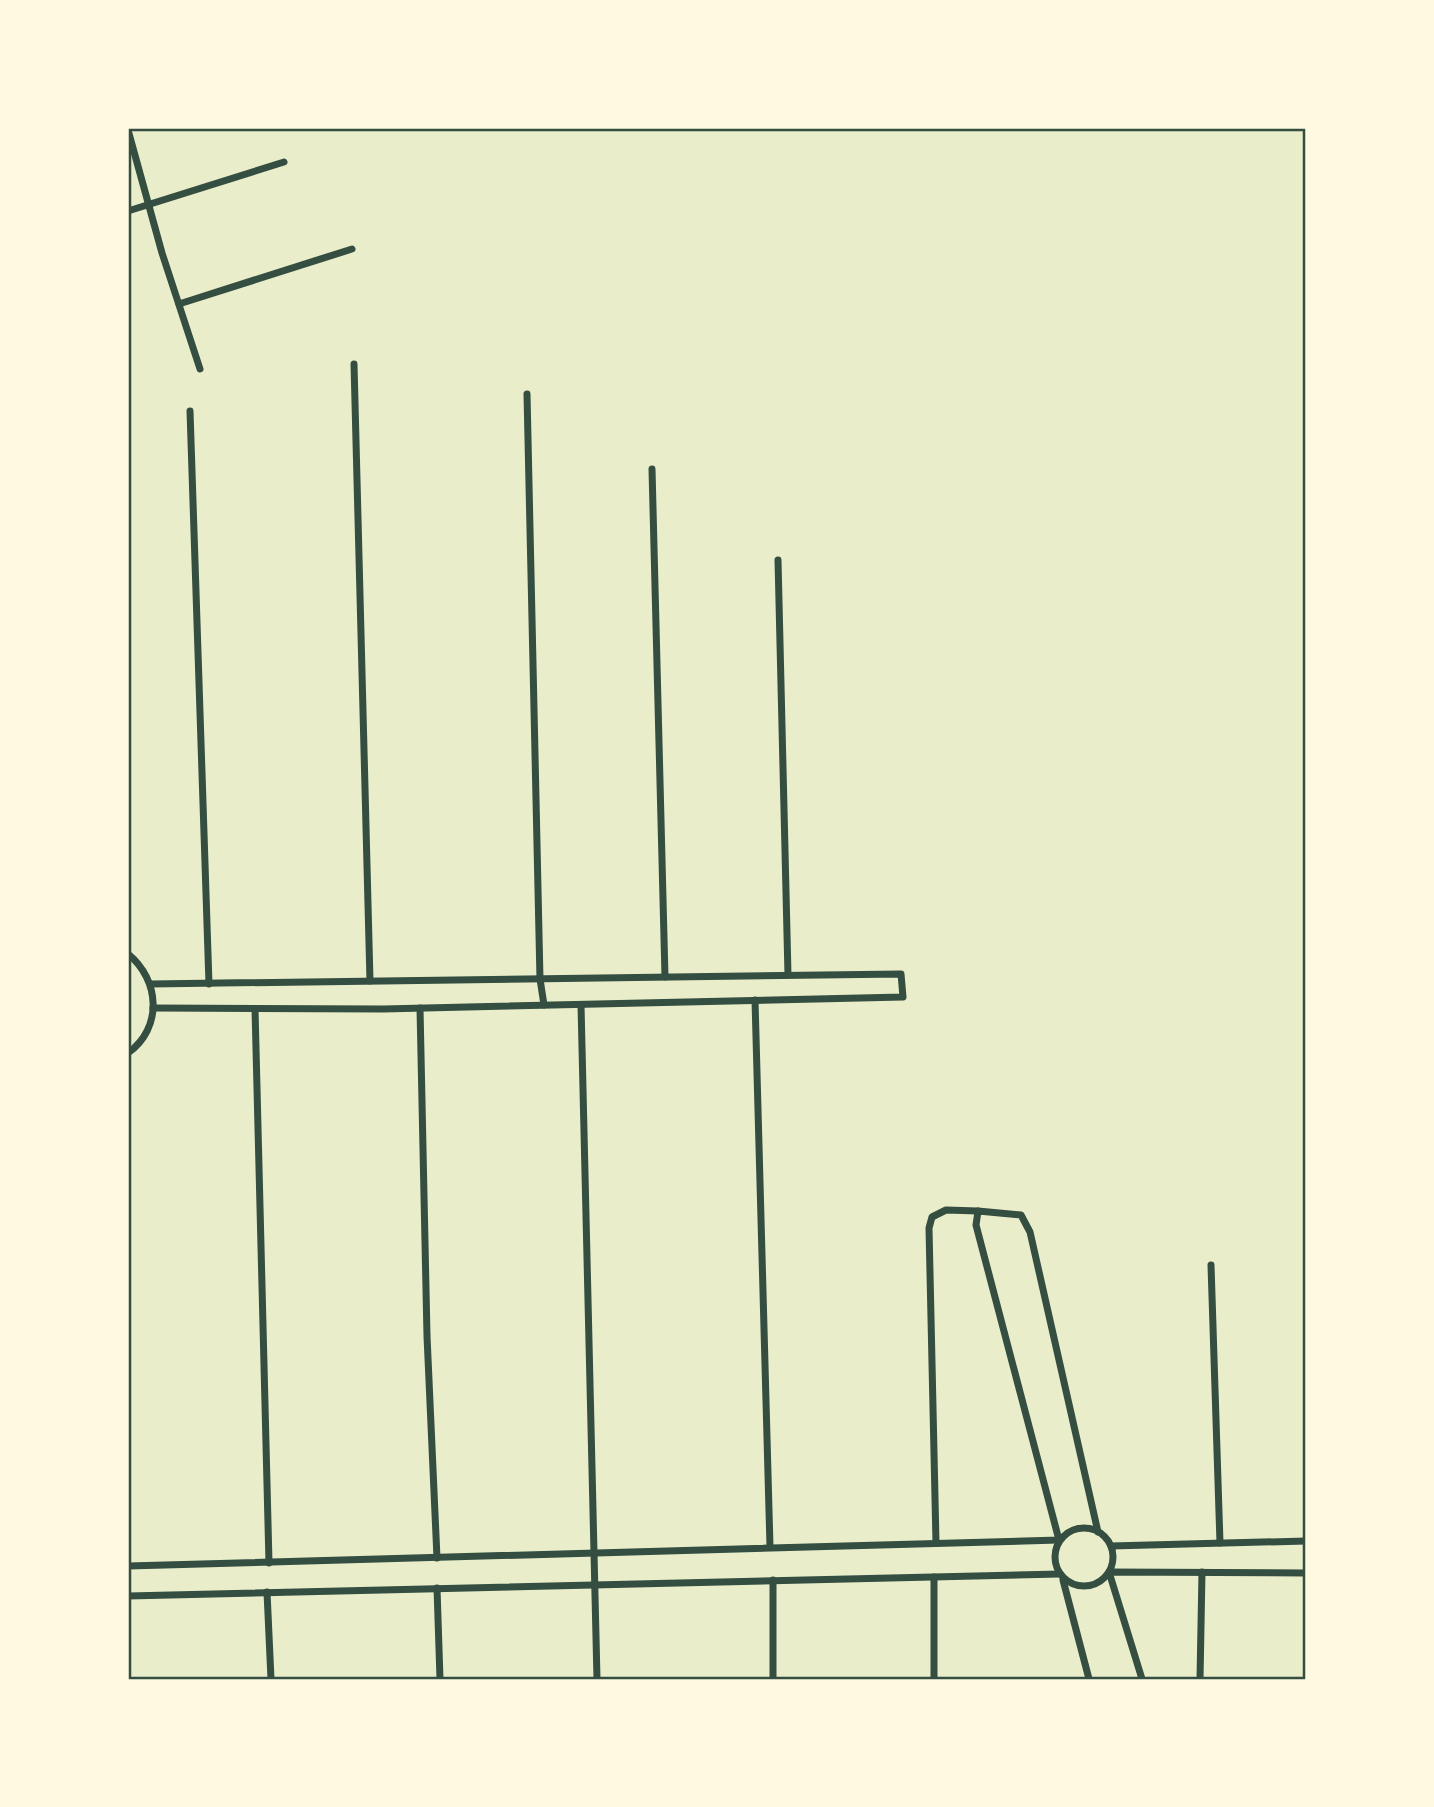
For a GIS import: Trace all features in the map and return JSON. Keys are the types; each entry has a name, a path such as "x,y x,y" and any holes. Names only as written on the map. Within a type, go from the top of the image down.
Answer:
{"street":[{"path":"128,130 200,369"},
{"path":"128,211 284,162"},
{"path":"179,304 352,249"},
{"path":"354,364 370,981"},
{"path":"527,394 540,979 544,1005"},
{"path":"190,411 209,984"},
{"path":"652,469 665,977"},
{"path":"778,560 788,975"},
{"path":"128,954 139,964 151,984 153,1009 143,1038 128,1052"},
{"path":"151,984 901,974 903,997 581,1006 153,1009"},
{"path":"755,1000 770,1547"},
{"path":"581,1006 597,1679"},
{"path":"419,1008 427,1336 437,1558"},
{"path":"255,1009 269,1563"},
{"path":"128,1596 934,1577 1062,1577 1075,1586 1088,1587 1101,1582 1114,1559 1111,1546 1098,1532 1030,1232 1021,1215 946,1210 932,1217 929,1228 936,1543"},
{"path":"978,1211 976,1225 1059,1540 1054,1555 1088,1679"},
{"path":"1211,1265 1220,1542"},
{"path":"128,1566 1059,1540 1079,1528 1098,1532"},
{"path":"1111,1546 1306,1541"},
{"path":"1109,1572 1306,1573"},
{"path":"1109,1572 1142,1679"},
{"path":"1200,1679 1202,1572"},
{"path":"934,1577 934,1679"},
{"path":"773,1580 773,1679"},
{"path":"437,1588 440,1679"},
{"path":"267,1592 271,1679"}]}
